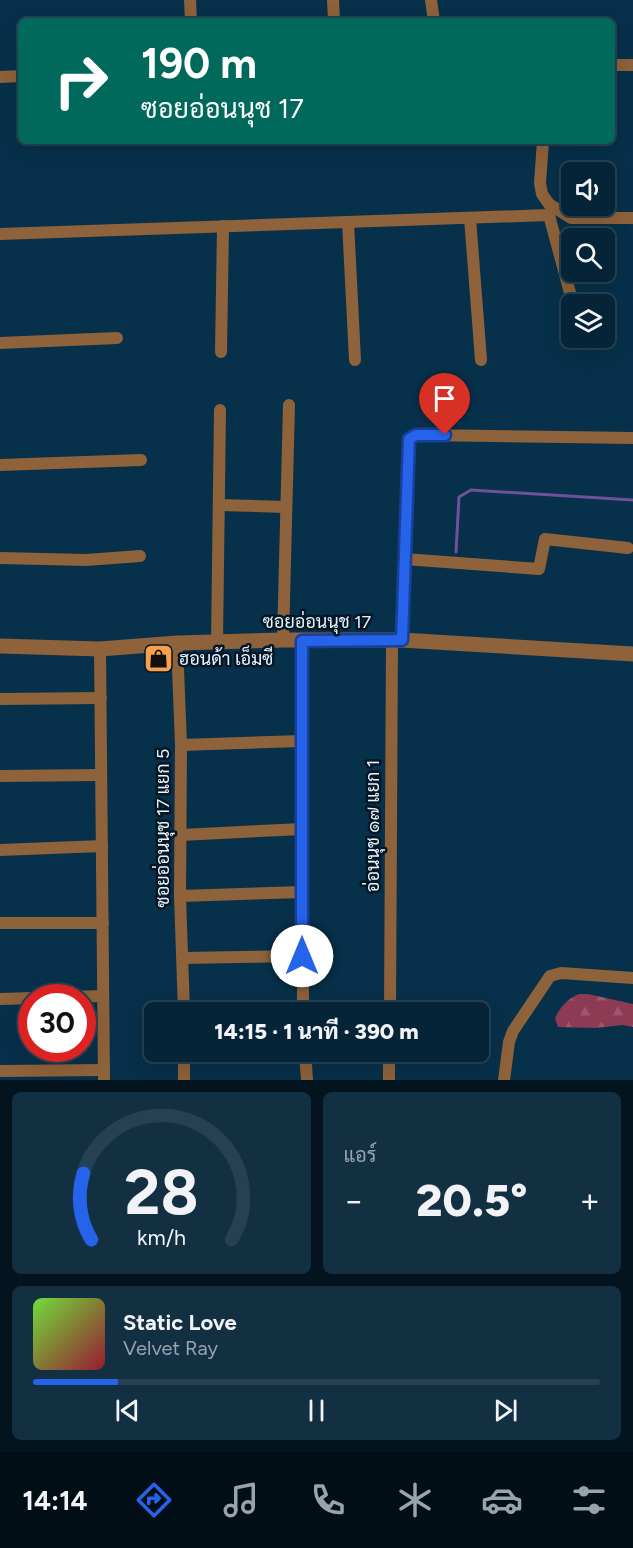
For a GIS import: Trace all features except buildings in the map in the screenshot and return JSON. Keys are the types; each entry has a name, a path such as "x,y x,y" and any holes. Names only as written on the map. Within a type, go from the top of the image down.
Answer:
{"street":[{"path":"190,0 191,18"},
{"path":"333,0 334,18"},
{"path":"431,0 434,18"},
{"path":"615,65 633,65"},
{"path":"0,77 18,76"},
{"path":"543,144 540,183 542,195 549,204 571,218 633,218"},
{"path":"0,234 549,215 570,294"},
{"path":"470,218 481,360"},
{"path":"348,222 355,360"},
{"path":"221,352 222,226"},
{"path":"0,343 117,338"},
{"path":"283,640 289,405"},
{"path":"217,643 220,410"},
{"name":"อ่อนนุช ๑๗ แยก 1","path":"390,1002 397,640 404,559 409,439 422,435 633,438"},
{"path":"0,465 141,460"},
{"path":"219,505 285,507"},
{"path":"404,559 539,569 545,539 628,548"},
{"path":"0,558 86,560 140,556"},
{"name":"ซอยอ่อนนุช 17","path":"0,646 100,648 283,640 397,640 633,654"},
{"path":"302,641 303,1002"},
{"name":"ซอยอ่อนนุช 17 แยก 5","path":"177,643 181,745 180,896 184,1002"},
{"path":"0,1071 104,1075 100,648"},
{"path":"0,699 101,698"},
{"path":"181,745 301,741"},
{"path":"0,776 101,775"},
{"path":"180,835 302,829"},
{"path":"0,850 102,846"},
{"path":"180,896 302,892"},
{"path":"0,923 103,923"},
{"path":"183,958 302,956"},
{"path":"504,1080 509,1042 513,1031 550,976 561,973 633,978"},
{"path":"96,996 103,996"},
{"path":"0,999 18,998"},
{"path":"184,1062 183,1080 193,1080"},
{"path":"306,1062 307,1080"},
{"path":"389,1062 390,1080"}],"green space":[{"path":"579,994 633,1004 633,1027 623,1025 595,1028 558,1027 555,1018 560,1010"}],"waterway":[{"path":"456,552 459,497 471,490 633,500"}],"place":[{"name":"ฮอนด้า เอ็มซี","path":"158,659"}],"route":[{"path":"302,956 302,641 402,640 409,439 416,435 445,435"}]}
